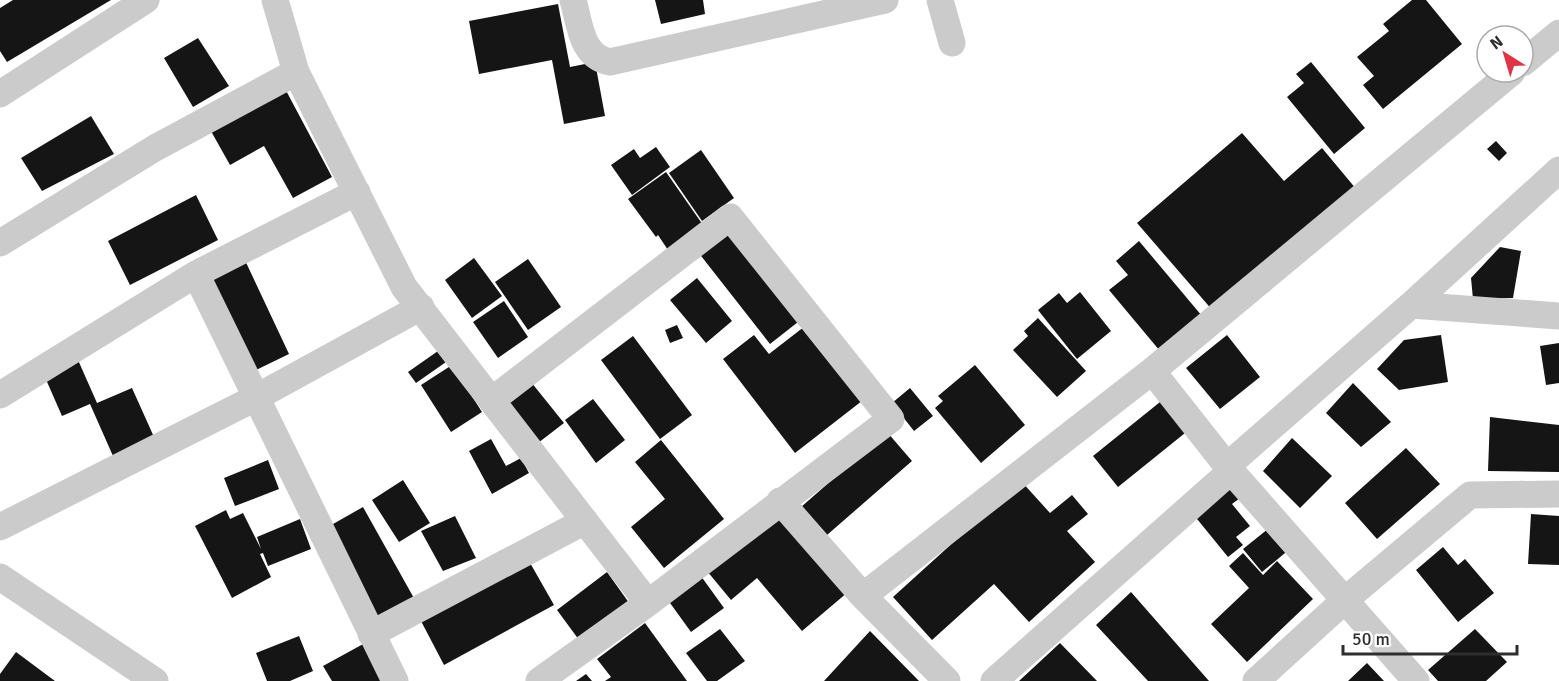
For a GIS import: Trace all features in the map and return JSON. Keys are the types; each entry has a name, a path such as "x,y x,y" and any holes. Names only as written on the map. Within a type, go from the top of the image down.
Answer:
{"street":[{"path":"0,94 146,0"},
{"path":"275,0 296,72 404,286 648,603"},
{"path":"573,0 587,49 599,60 610,62 885,0"},
{"path":"940,0 952,43"},
{"path":"1535,53 1559,33"},
{"path":"0,243 155,148 296,72"},
{"path":"863,596 1152,371 1498,84"},
{"path":"994,681 1559,170"},
{"path":"0,395 196,274 357,192"},
{"path":"492,400 730,217 891,418 648,603 539,681"},
{"path":"196,274 395,681"},
{"path":"1411,305 1559,316"},
{"path":"0,527 257,397 421,307"},
{"path":"1152,371 1229,468 1416,681"},
{"path":"1256,681 1345,600 1470,495 1559,494"},
{"path":"780,501 863,596 947,681"},
{"path":"371,634 585,521"},
{"path":"0,577 155,681"}],"building":[{"path":"13,0 111,0 7,62 0,51 0,8"},
{"path":"655,0 703,0 705,14 661,24"},
{"path":"1412,0 1426,0 1462,44 1383,109 1363,85 1374,76 1357,57 1389,31 1383,24"},
{"path":"558,4 570,67 595,62 605,116 564,124 552,60 479,74 469,21"},
{"path":"198,38 229,86 193,107 164,58"},
{"path":"1311,62 1365,128 1334,154 1287,97 1304,83 1296,74"},
{"path":"282,83 332,177 293,198 264,146 230,165 207,124"},
{"path":"91,116 114,154 42,191 21,158"},
{"path":"1242,133 1284,181 1322,148 1357,190 1214,312 1137,223"},
{"path":"1496,141 1507,153 1499,161 1487,149"},
{"path":"656,147 670,167 632,195 611,165 634,149 640,158"},
{"path":"701,150 734,198 702,221 669,173"},
{"path":"666,172 703,225 668,250 628,199"},
{"path":"196,195 218,240 130,285 108,241"},
{"path":"726,230 798,322 770,344 698,252"},
{"path":"1139,241 1202,316 1160,351 1109,290 1128,275 1116,261"},
{"path":"1500,247 1521,251 1513,298 1473,299 1471,278"},
{"path":"243,256 289,354 252,372 206,274"},
{"path":"474,258 502,296 472,318 445,280"},
{"path":"528,259 561,307 528,330 495,282"},
{"path":"697,278 732,321 706,343 670,300"},
{"path":"1080,292 1111,331 1077,359 1038,310 1059,293 1067,303"},
{"path":"504,301 528,337 498,358 473,322"},
{"path":"1038,318 1086,371 1057,397 1013,350 1028,336 1024,331"},
{"path":"809,323 867,397 795,453 723,359 754,335 769,354"},
{"path":"677,325 683,338 670,343 665,330"},
{"path":"1227,335 1260,377 1220,409 1186,368"},
{"path":"1441,335 1448,382 1399,390 1377,369 1404,340"},
{"path":"633,336 692,415 660,439 601,360"},
{"path":"1559,343 1559,383 1546,385 1540,346"},
{"path":"438,351 446,362 416,383 408,372"},
{"path":"78,360 97,403 132,388 154,437 113,456 90,404 62,416 44,375"},
{"path":"452,365 482,412 451,432 421,385"},
{"path":"975,365 1025,425 981,463 935,408 943,401 938,396"},
{"path":"531,382 564,423 538,443 506,402"},
{"path":"1353,383 1391,422 1361,447 1326,413"},
{"path":"910,388 933,416 914,431 892,403"},
{"path":"1165,398 1190,429 1118,487 1093,456"},
{"path":"593,399 625,440 596,463 565,420"},
{"path":"1490,417 1559,425 1559,472 1488,471"},
{"path":"887,432 912,461 827,535 801,507"},
{"path":"1292,438 1332,476 1300,508 1263,471"},
{"path":"491,439 506,466 521,458 529,473 492,494 469,451"},
{"path":"661,440 724,519 664,568 631,527 665,499 635,462"},
{"path":"1406,448 1440,484 1377,539 1345,503"},
{"path":"268,460 279,489 235,506 224,478"},
{"path":"403,480 430,523 399,542 372,500"},
{"path":"1021,481 1050,513 1072,495 1088,514 1067,531 1095,562 1029,622 994,584 932,640 893,597"},
{"path":"1229,485 1240,498 1232,504 1250,526 1236,537 1243,545 1228,557 1193,514"},
{"path":"363,507 415,600 378,621 326,528"},
{"path":"226,510 230,519 243,513 261,549 257,537 300,519 311,549 268,566 263,553 260,554 271,577 232,598 195,526"},
{"path":"778,510 848,592 802,631 757,578 731,600 707,571"},
{"path":"1531,514 1559,516 1559,565 1528,564"},
{"path":"455,516 476,558 443,571 421,531"},
{"path":"1273,525 1291,548 1262,572 1243,549"},
{"path":"1443,547 1458,565 1465,559 1494,593 1458,622 1416,570"},
{"path":"1243,553 1263,575 1277,561 1313,599 1247,662 1211,624 1249,588 1229,566"},
{"path":"529,561 554,605 444,665 421,621"},
{"path":"607,572 632,607 582,644 557,610"},
{"path":"698,572 724,608 691,632 665,596"},
{"path":"1131,592 1209,681 1148,681 1096,625"},
{"path":"645,623 687,681 605,681 611,677 597,659"},
{"path":"720,629 745,661 717,681 707,681 686,653"},
{"path":"1475,629 1507,662 1486,681 1438,681 1428,670"},
{"path":"870,631 919,681 824,681"},
{"path":"299,636 313,671 290,681 267,681 256,653"},
{"path":"365,643 387,681 332,681 323,666"},
{"path":"1060,643 1097,681 1019,681"},
{"path":"16,652 55,681 0,681 0,674"},
{"path":"1367,663 1384,681 1348,681"},
{"path":"586,674 592,681 576,681"}]}
